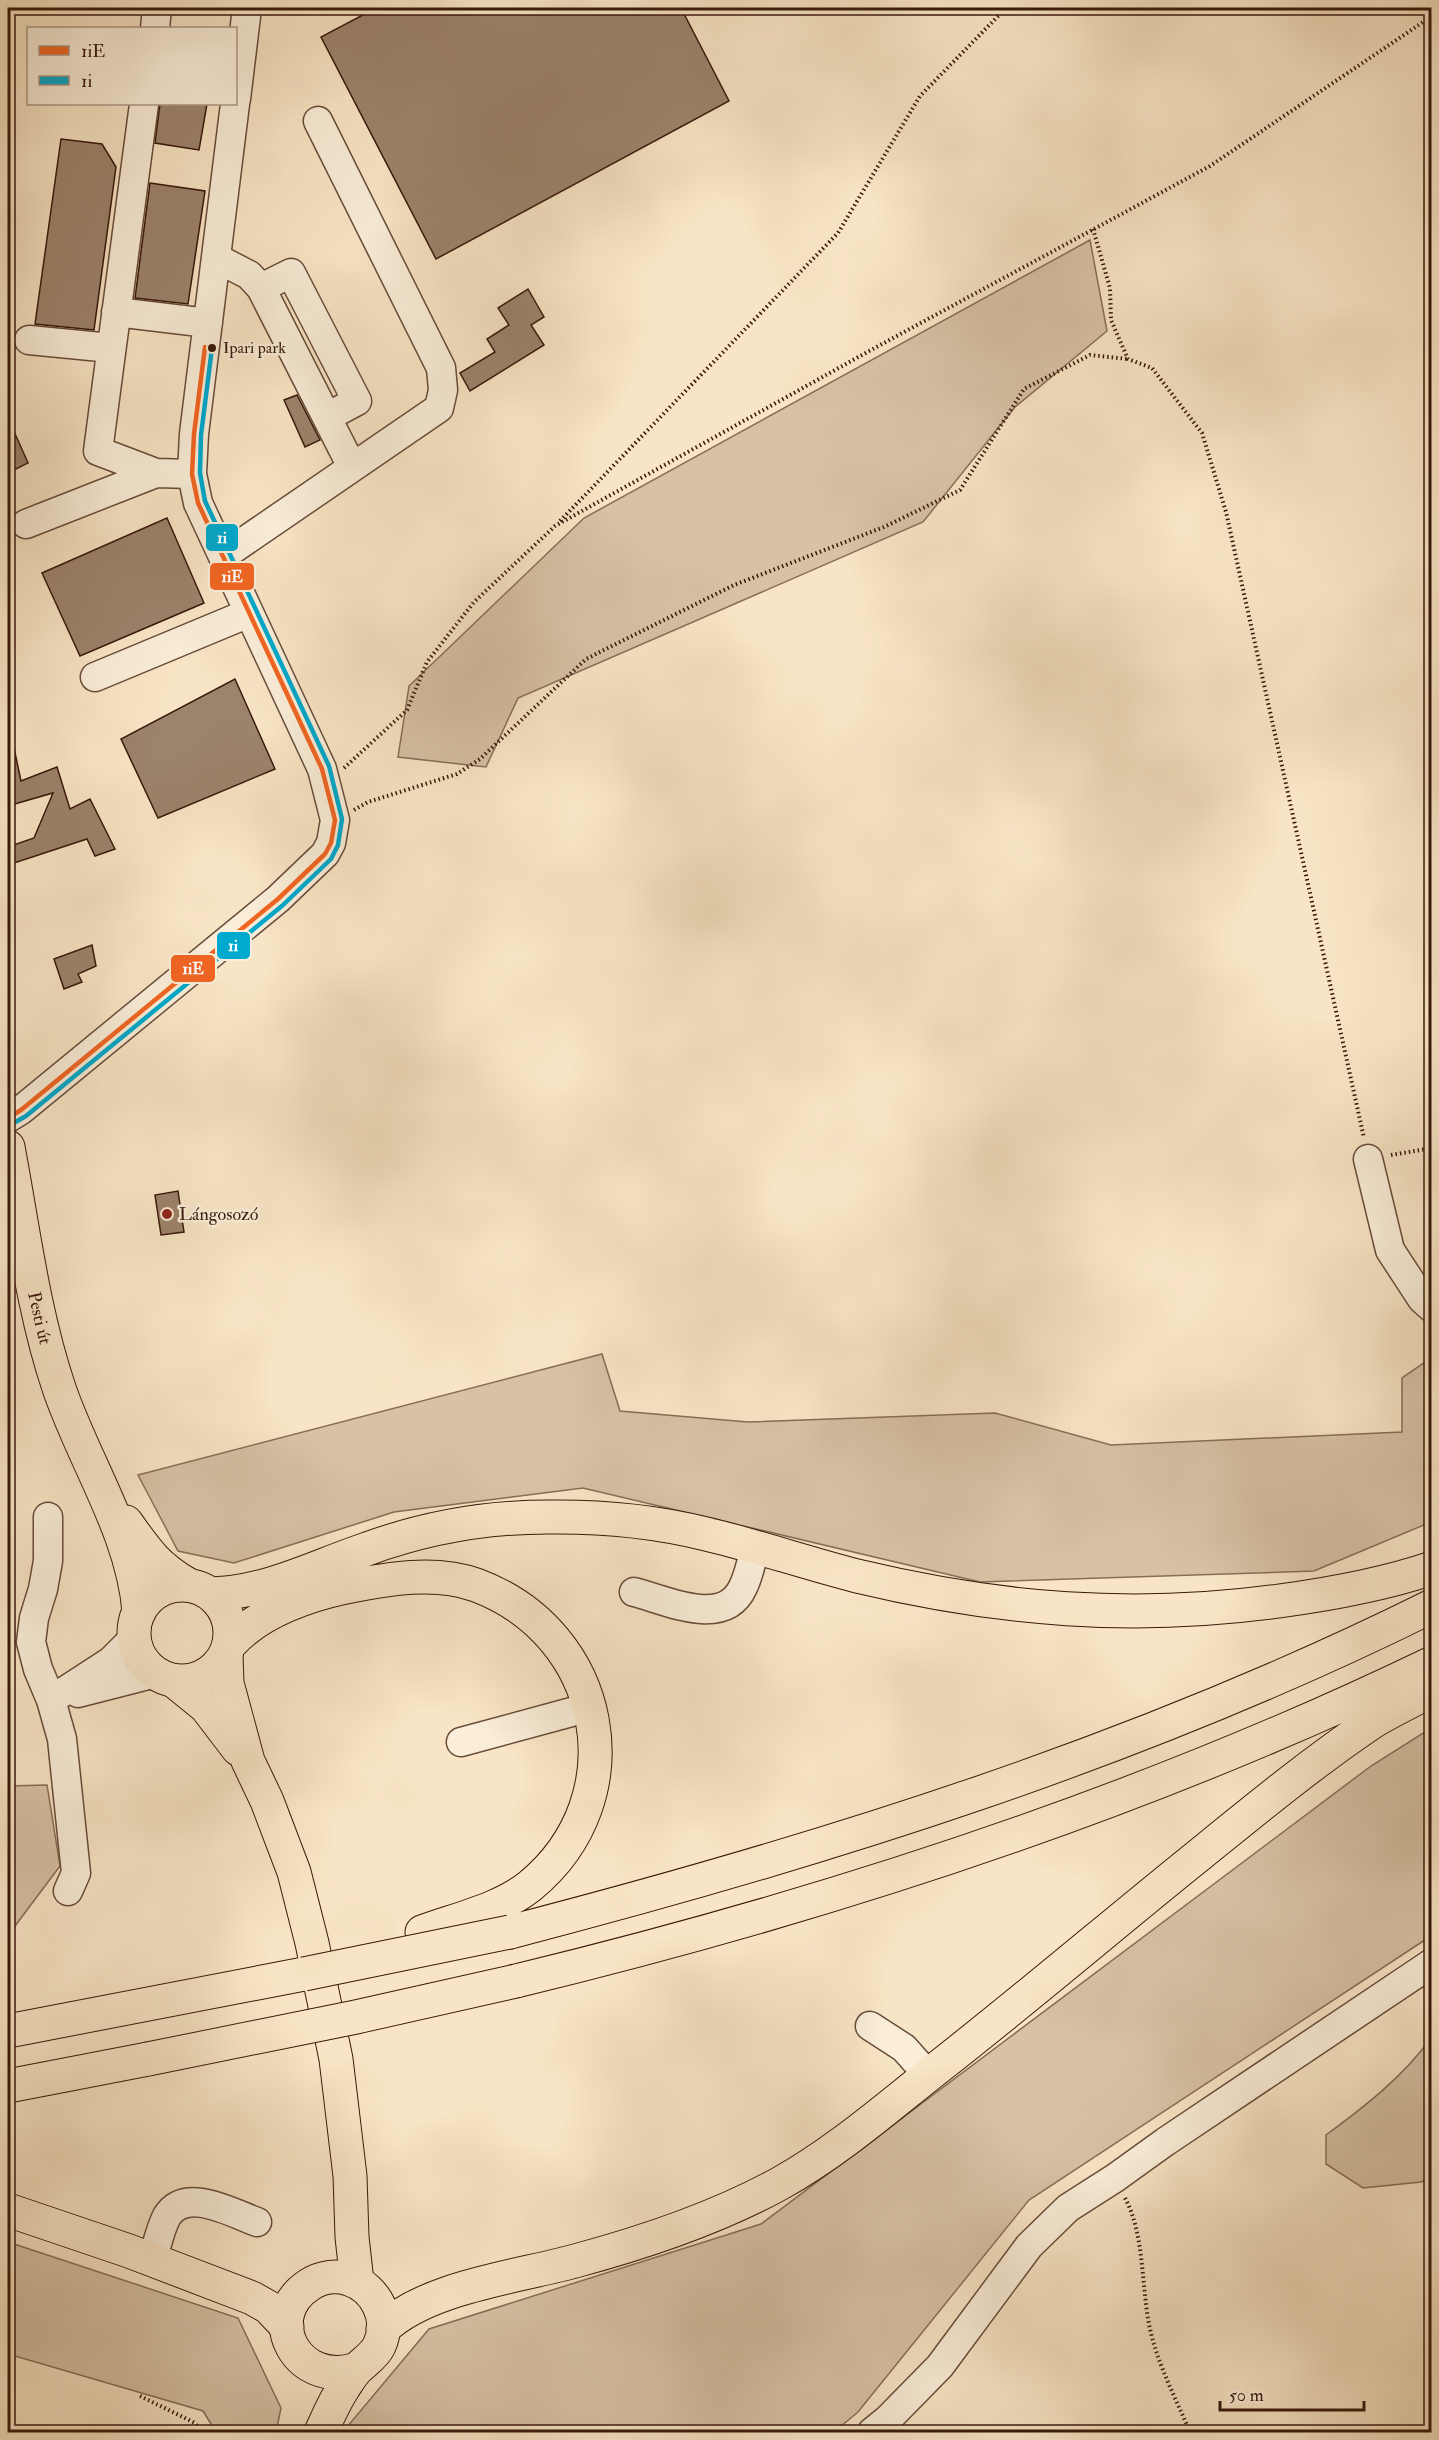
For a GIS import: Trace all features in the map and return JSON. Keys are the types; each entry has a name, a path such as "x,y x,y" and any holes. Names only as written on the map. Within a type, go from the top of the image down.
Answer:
{"main road":[{"name":"Pesti út","path":"8,1147 40,1319 48,1350 66,1409 99,1483"},
{"path":"99,1483 155,1562 166,1572 218,1600 229,1618 231,1631 227,1683 248,1761 267,1801 294,1872 304,1907 336,2059 350,2176 351,2236 357,2282"},
{"path":"99,1483 133,1573 136,1625 143,1661 206,1707 248,1761"},
{"path":"136,1625 151,1596 168,1586 230,1593 267,1585 401,1537 470,1523 516,1518 555,1517 639,1522 705,1533 854,1575 906,1587 986,1601 1095,1612 1169,1611 1250,1605 1356,1589 1431,1568"},
{"path":"165,1677 196,1679 209,1674 220,1664 243,1630 255,1621 306,1599 333,1590 395,1578 446,1579 474,1584 498,1594 529,1616 549,1635 568,1659 581,1682 590,1707 596,1763 592,1788 572,1841 552,1865 528,1887 503,1903 304,1974"},
{"path":"8,2031 510,1932 791,1855 997,1788 1133,1737 1288,1673 1431,1606"},
{"path":"8,2086 356,2017 516,1981 638,1951 797,1907 1007,1839 1229,1752 1431,1663"},
{"path":"383,2329 396,2316 441,2295 637,2244 739,2206 819,2161 1282,1787 1373,1722 1431,1690"},
{"path":"315,2281 326,2260 333,2237 344,2132"},
{"path":"8,2210 152,2260 252,2298 268,2307 287,2327"},
{"path":"321,2433 332,2408 357,2369 375,2352 383,2329 382,2315 377,2301 369,2290 357,2282 343,2278 329,2277 315,2281 303,2289 294,2300 288,2313 287,2327 295,2352 303,2362 316,2370 344,2373 357,2369"},
{"path":"303,2362 310,2398 305,2433"}],"street":[{"path":"154,27 157,8"},
{"path":"237,86 247,8"},
{"path":"144,105 98,451 156,473 192,474"},
{"path":"8,1118 21,1110 278,899 326,854 331,843 336,820 328,783 198,503 192,474 194,434 235,105"},
{"path":"223,556 439,408 443,390 441,368 318,121"},
{"path":"216,258 249,274 261,288 291,273 357,401 327,417 352,467"},
{"path":"116,312 207,323"},
{"path":"29,339 111,348"},
{"path":"26,524 156,473"},
{"path":"95,677 249,613"},
{"path":"1368,1158 1390,1250 1422,1299 1431,1308"},
{"path":"48,1516 48,1561 43,1589 34,1618 31,1642 38,1670 56,1698 75,1850 76,1873 68,1891"},
{"path":"634,1592 705,1610 725,1606 732,1602 743,1587 755,1547"},
{"path":"56,1698 111,1661 136,1625"},
{"path":"56,1698 165,1677"},
{"path":"461,1742 590,1707"},
{"path":"872,2433 940,2366 1029,2246 1068,2208 1431,1964"},
{"path":"870,2026 903,2048 928,2075"},
{"path":"152,2260 165,2221 172,2210 183,2204 200,2203 257,2222"}],"path":[{"path":"328,783 407,710 427,662 474,602 555,526 838,233 920,96 1006,8"},
{"path":"555,526 790,394 1210,166 1431,16"},
{"path":"1093,229 1110,288 1111,320 1128,359"},
{"path":"336,820 368,802 457,774 465,769 480,759 586,658 734,585 884,527 960,490 1024,389 1090,355 1128,359 1152,368 1202,433 1206,444 1226,512 1368,1158 1431,1148"},
{"path":"1115,2178 1134,2218 1150,2330 1164,2373 1190,2433"},
{"path":"140,2396 195,2423 201,2433"}],"shaded area":[{"path":"1090,240 1107,331 1015,407 923,522 518,698 486,767 398,757 409,686 584,518"},
{"path":"602,1354 620,1411 748,1422 995,1413 1111,1445 1402,1432 1402,1378 1431,1358 1431,1522 1314,1571 980,1582 583,1488 394,1512 234,1563 178,1551 138,1475"},
{"path":"1431,1728 1431,1936 1029,2200 858,2412 834,2432 346,2432 347,2427 429,2329 761,2224 1371,1766"},
{"path":"47,1785 60,1866 15,1926 8,1928 8,1786"},
{"path":"1431,2038 1431,2178 1421,2182 1363,2188 1326,2164 1326,2135 1369,2102 1408,2066"},
{"path":"8,2242 238,2318 281,2408 276,2432 216,2432 203,2411 8,2354"}],"building":[{"path":"376,8 681,8 729,101 436,259 321,37"},
{"path":"160,105 207,105 199,150 155,143"},
{"path":"61,139 102,144 116,167 94,330 35,324"},
{"path":"150,183 205,191 188,304 135,298"},
{"path":"528,289 544,317 531,325 544,345 470,391 460,373 495,352 487,339 509,325 498,308"},
{"path":"297,395 320,440 305,447 284,400"},
{"path":"8,418 28,463 8,473"},
{"path":"167,518 204,603 80,656 42,573"},
{"path":"235,679 275,769 158,818 121,739"},
{"path":"14,748 21,781 57,767 70,809 90,799 115,849 95,856 87,839 8,865 8,847 34,838 53,793 11,805 8,792 8,749"},
{"path":"92,945 96,966 78,974 82,982 64,989 54,959"},
{"path":"178,1191 184,1232 161,1235 155,1195"}],"transit line":[{"name":"1iE","path":"8,1118 21,1110 278,899 325,854 331,843 335,820 322,769 198,503 192,474 194,434 205,347"},
{"name":"1i","path":"12,1124 26,1116 283,905 331,859 338,845 342,819 329,766 205,501 200,473 201,435 212,348"}],"place":[{"name":"Ipari park","path":"212,348"},
{"name":"Lángosozó","path":"167,1214"}]}
